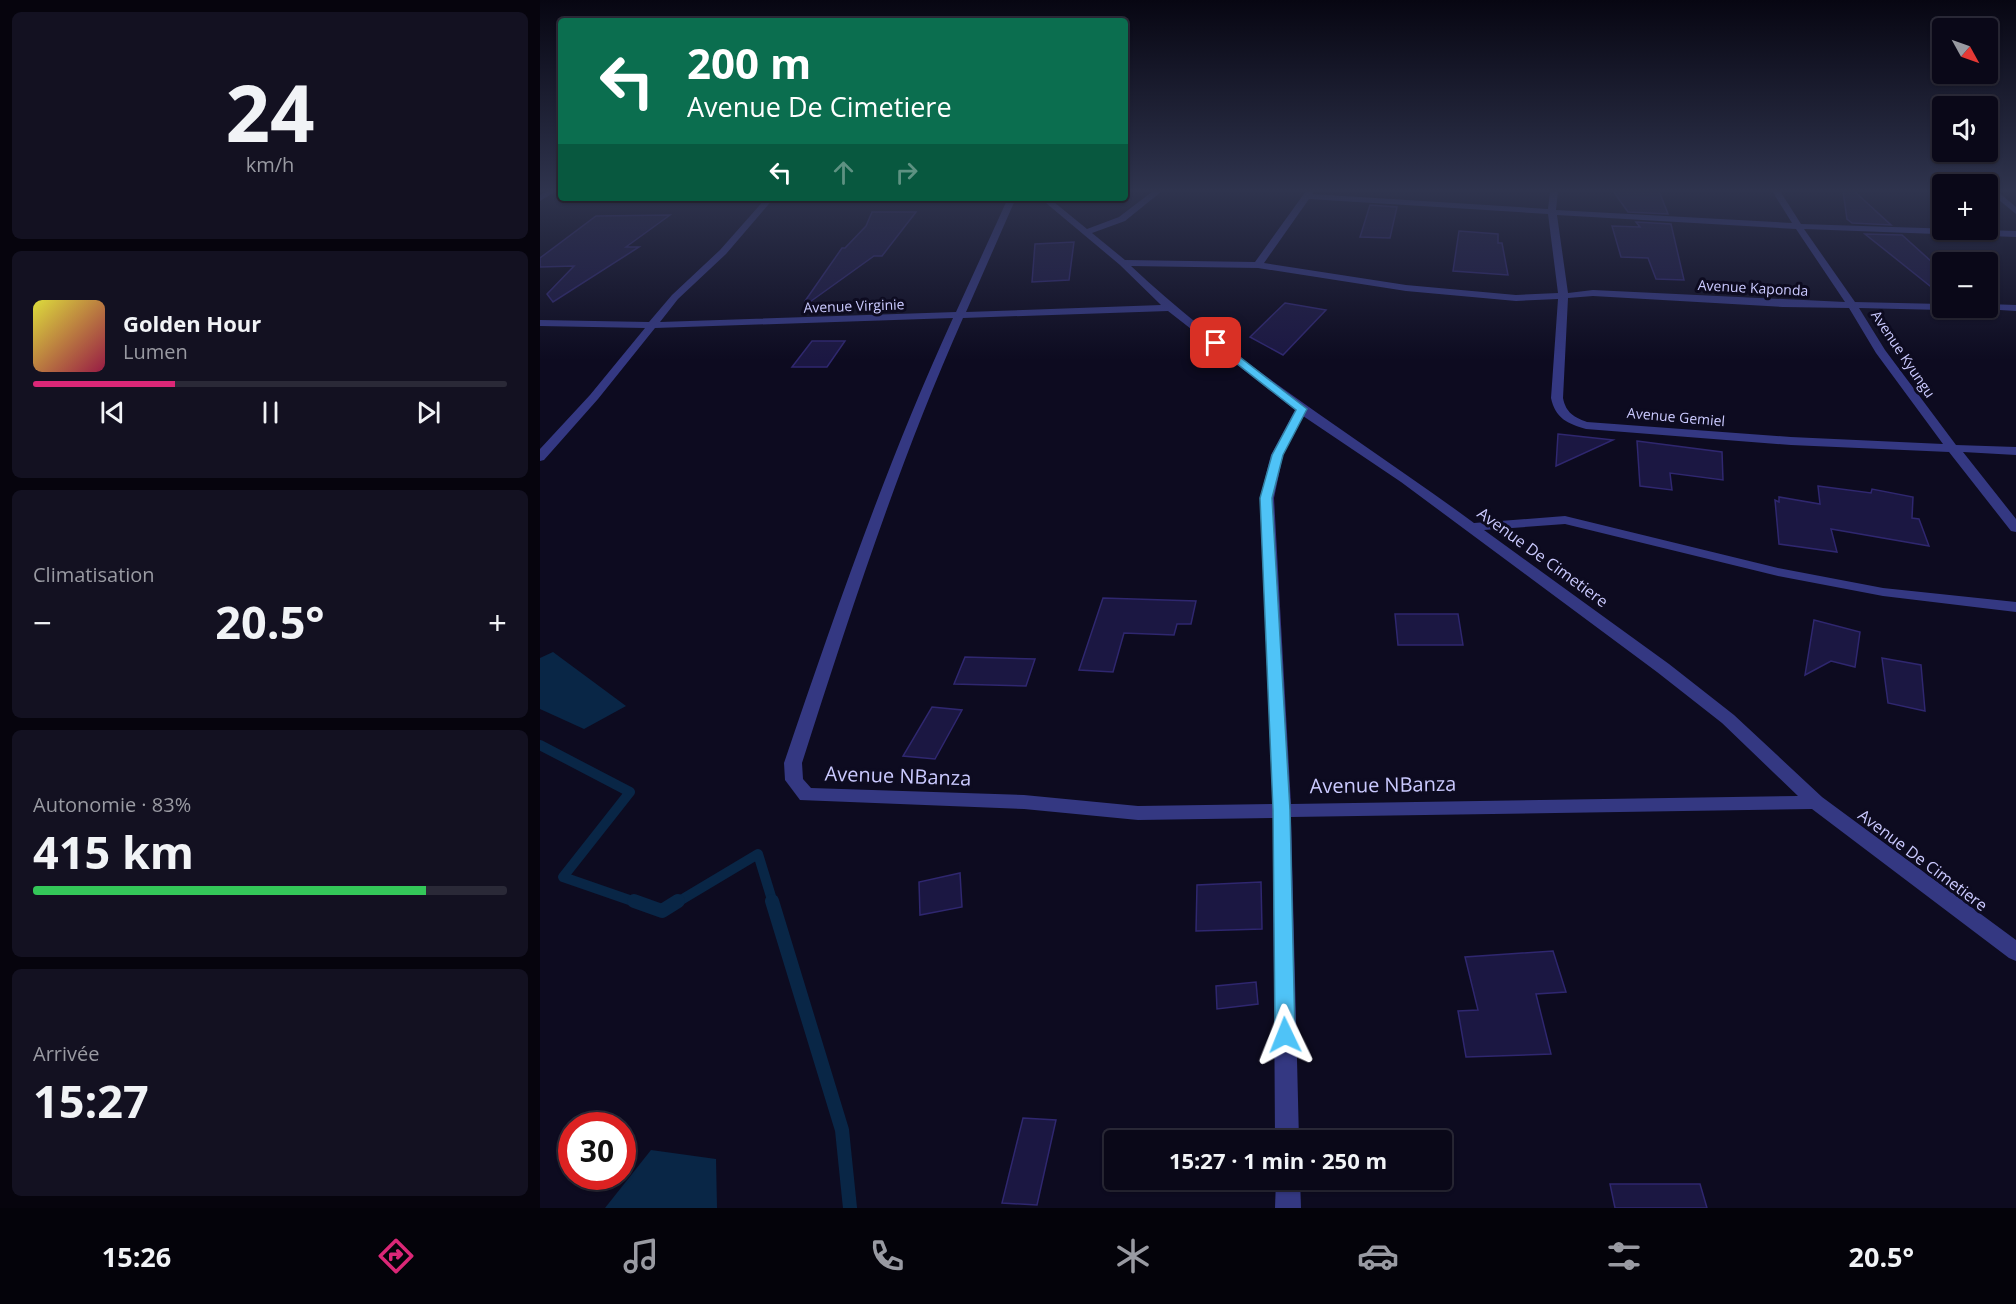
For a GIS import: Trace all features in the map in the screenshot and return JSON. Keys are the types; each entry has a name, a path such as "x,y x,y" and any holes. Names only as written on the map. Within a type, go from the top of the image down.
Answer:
{"street":[{"path":"540,457 594,397 675,297 727,247"},
{"path":"957,316 991,247"},
{"name":"Avenue De Cimetiere","path":"1105,247 1170,308 1301,409 1406,479 1570,598 1728,719 1816,802 2016,952"},
{"path":"1258,266 1271,247"},
{"name":"Avenue Gemiel","path":"1557,247 1563,295 1557,398 1559,411 1569,420 1586,425 1791,441 2016,452"},
{"name":"Avenue Kyungu","path":"1812,247 1914,399 2016,528"},
{"name":"Avenue Kaponda","path":"1123,263 1258,266 1352,281 1466,295 1541,298 1593,292 1853,306 1932,307"},
{"path":"1998,307 2016,308"},
{"name":"Avenue Virginie","path":"540,323 653,325 1170,308"},
{"name":"Avenue NBanza","path":"957,316 927,387 850,592 793,763 794,780 807,795 1024,802 1138,813 1816,802"},
{"path":"1287,1130 1282,810 1266,498 1277,455 1301,409"},
{"path":"1470,526 1565,520 1802,576 1884,592 2016,608"},
{"path":"1288,1190 1288,1208"}],"water":[{"path":"553,652 626,706 584,729 540,709 540,658"},
{"path":"651,1150 716,1159 717,1208 605,1208 619,1190 636,1190 636,1169"}],"building":[{"path":"554,247 638,247 553,302 547,294 574,266 540,267 540,258"},
{"path":"889,247 882,256 874,256 807,304 805,301 842,248"},
{"path":"1035,247 1073,247 1069,280 1032,282"},
{"path":"1457,247 1503,247 1508,275 1453,271"},
{"path":"1618,247 1676,247 1684,280 1656,279 1648,258 1621,257"},
{"path":"1882,247 1916,247 1932,262 1932,288"},
{"path":"1285,303 1326,310 1283,355 1250,337"},
{"path":"812,341 845,341 827,367 792,367"},
{"path":"1558,434 1613,440 1556,466"},
{"path":"1637,441 1722,452 1723,480 1670,473 1672,490 1640,486"},
{"path":"1818,486 1871,493 1872,489 1913,497 1912,518 1919,519 1929,546 1831,529 1837,552 1779,544 1775,500 1779,502 1779,497 1820,504"},
{"path":"1103,598 1196,601 1191,624 1177,624 1174,635 1124,633 1113,672 1079,670"},
{"path":"1395,614 1458,614 1463,645 1398,645"},
{"path":"1814,620 1860,632 1855,667 1831,661 1805,675"},
{"path":"965,657 1035,659 1026,686 954,684"},
{"path":"1882,658 1921,665 1925,711 1888,703"},
{"path":"932,707 962,710 935,759 903,756"},
{"path":"960,873 962,907 920,915 919,882"},
{"path":"1261,882 1262,929 1196,931 1197,885"},
{"path":"1553,951 1566,992 1536,994 1551,1054 1466,1057 1458,1011 1478,1010 1465,957"},
{"path":"1256,982 1258,1004 1217,1009 1216,986"},
{"path":"1023,1118 1056,1120 1037,1205 1002,1203"},
{"path":"1610,1184 1700,1184 1707,1208 1615,1208"}],"waterway":[{"path":"540,745 630,792 563,877 638,903"},
{"path":"676,903 758,854 773,903"},
{"path":"634,901 662,911 678,901"},
{"path":"772,901 842,1130 850,1208"}],"route":[{"path":"1216,343 1301,409 1277,455 1266,498 1282,810 1285,1035"}]}
